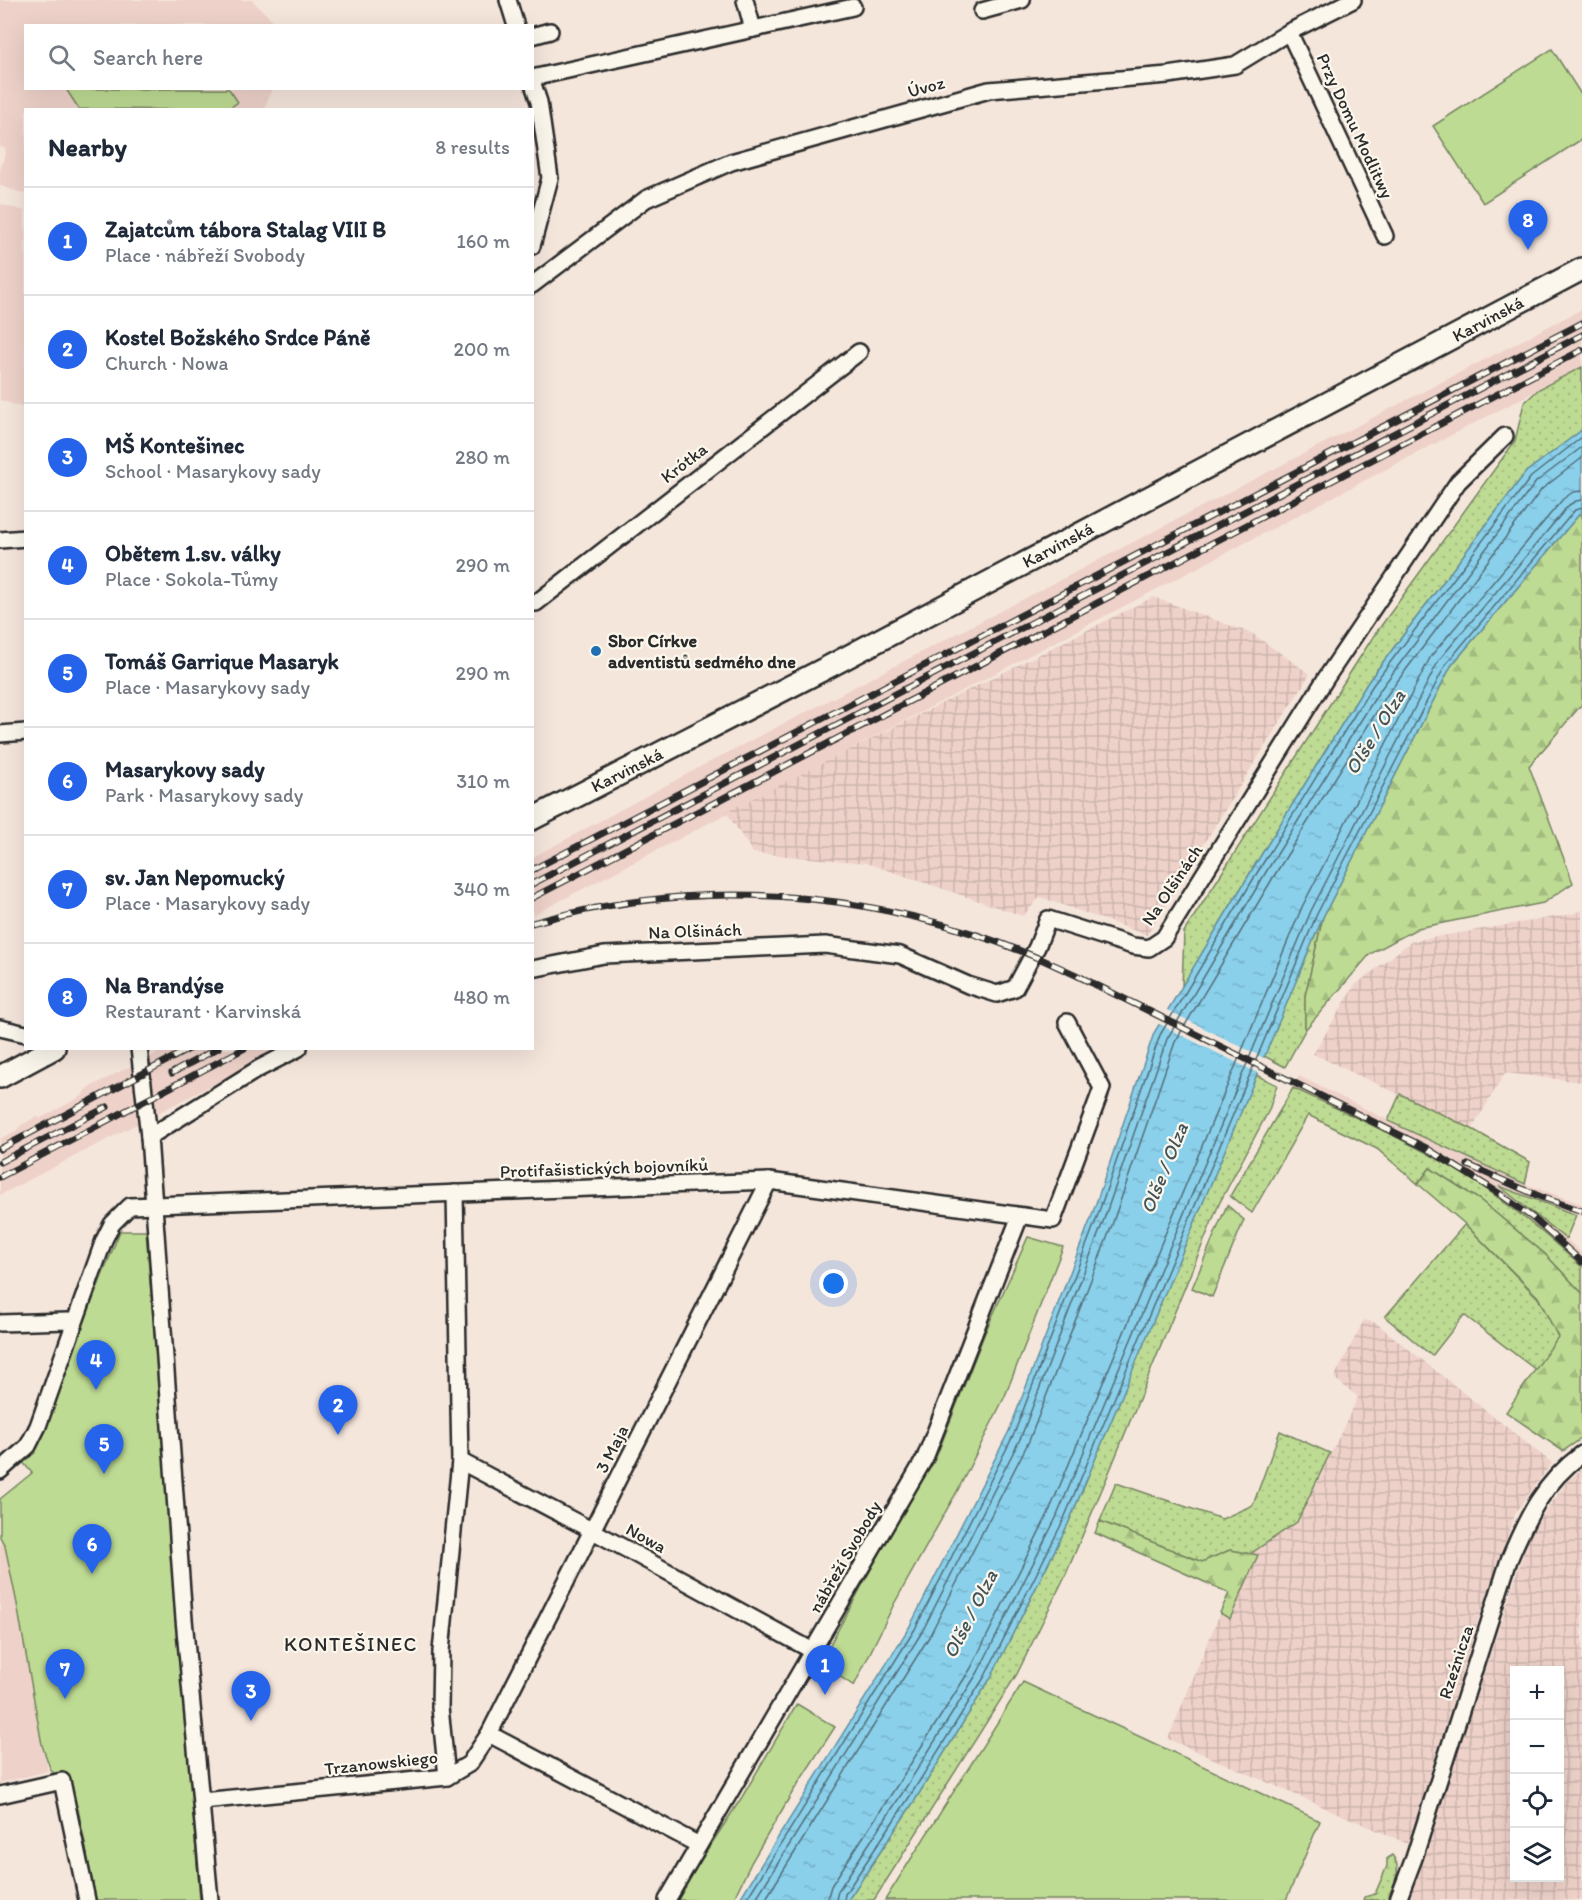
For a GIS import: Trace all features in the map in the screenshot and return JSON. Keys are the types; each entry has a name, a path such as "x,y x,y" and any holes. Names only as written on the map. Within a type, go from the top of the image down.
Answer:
{"main road":[{"name":"Karvinská","path":"534,818 842,660 1582,269"},
{"path":"0,1077 50,1050"}],"street":[{"path":"508,0 515,24"},
{"path":"745,0 753,29"},
{"path":"982,11 1022,0"},
{"name":"Úvoz","path":"534,283 646,199 731,162 989,90 1168,75 1235,65 1289,32 1353,0"},
{"path":"534,79 853,7"},
{"path":"534,35 550,31"},
{"name":"Przy Domu Modlitwy","path":"1289,32 1385,236"},
{"path":"534,86 539,102 550,178 534,238"},
{"name":"Krótka","path":"534,603 859,352"},
{"name":"Na Olšinách","path":"534,969 604,955 825,945 900,955 968,985 997,994 1015,988 1048,919 1133,946 1149,948 1164,938 1326,678 1458,482 1505,436"},
{"path":"0,540 24,538"},
{"path":"0,734 24,732"},
{"name":"Protifašistických bojovníků","path":"0,1471 28,1446 38,1426 104,1240 112,1224 130,1206 769,1181 1053,1220 1102,1088 1067,1022"},
{"path":"0,1028 24,1034"},
{"path":"139,1050 149,1137 180,1562 210,1900"},
{"path":"149,1137 258,1069 294,1050"},
{"name":"3 Maja","path":"489,1734 769,1181"},
{"path":"447,1777 440,1707 441,1651 460,1461 455,1193"},
{"name":"nábřeží Svobody","path":"667,1900 925,1458 1020,1216"},
{"path":"0,1323 68,1321 74,1325"},
{"name":"Rzeźnicza","path":"1398,1900 1414,1858 1509,1560 1528,1515 1546,1489 1568,1464 1582,1454"},
{"name":"Nowa","path":"460,1461 813,1651"},
{"path":"489,1734 699,1845"},
{"name":"Trzanowskiego","path":"202,1801 447,1777 469,1764 489,1734"},
{"path":"0,1795 62,1781 87,1900"}],"shaded area":[{"path":"0,0 252,0 272,20 274,24 24,24 24,90 272,90 264,108 24,108 24,194 0,186 0,171 6,149 0,147"},
{"path":"0,204 24,211 24,408 0,400"},
{"path":"1582,309 1582,367 534,914 534,856 698,768"},
{"path":"1153,597 1253,634 1310,674 1147,935 1040,897 1023,916 866,863 753,853 726,812"},
{"path":"1582,910 1582,1082 1505,1073 1472,1129 1313,1054 1355,985 1412,941 1572,914"},
{"path":"162,1050 280,1050 0,1195 0,1139 36,1117 41,1118 82,1096 86,1089"},
{"path":"1299,1076 1444,1148 1525,1184 1582,1204 1582,1216 1501,1187 1582,1253 1582,1267 1548,1236 1492,1194 1440,1160 1293,1088"},
{"path":"1364,1320 1376,1323 1552,1463 1516,1512 1478,1621 1408,1844 1168,1739 1220,1613 1229,1618 1257,1555 1250,1554 1299,1520 1358,1397 1334,1378"},
{"path":"1582,1469 1582,1900 1409,1900 1531,1531 1569,1479"},
{"path":"0,1536 8,1551 48,1771 0,1783"}],"green space":[{"path":"1552,49 1582,96 1582,139 1483,203 1433,126"},
{"path":"67,90 230,90 238,102 230,108 78,108"},
{"path":"1582,367 1582,430 1526,472 1368,682 1182,987 1184,932 1373,637 1515,441 1524,403 1539,389"},
{"path":"1582,511 1582,704 1529,766 1573,883 1543,903 1418,928 1370,954 1305,1030 1305,996 1323,917 1451,666"},
{"path":"1323,917 1305,996 1305,1030 1285,1067 1264,1056"},
{"path":"1256,1075 1277,1085 1269,1110 1219,1204 1066,1574 1017,1674 874,1900 848,1900 915,1800 990,1679 1068,1524"},
{"path":"1293,1088 1420,1149 1458,1170 1495,1195 1582,1267 1582,1293 1545,1254 1480,1200 1430,1168 1418,1184 1377,1149 1308,1115 1252,1213 1230,1196"},
{"path":"1400,1094 1472,1129 1530,1162 1525,1184 1388,1121"},
{"path":"1430,1168 1480,1200 1545,1254 1582,1293 1582,1438 1563,1451 1506,1412 1558,1337 1538,1297 1465,1224 1418,1184"},
{"path":"1499,1186 1576,1215 1566,1239"},
{"path":"1227,1205 1244,1220 1212,1297 1192,1288"},
{"path":"1465,1224 1538,1298 1559,1338 1536,1370 1464,1315 1432,1356 1385,1317"},
{"path":"120,1231 146,1231 200,1900 96,1900 78,1809 50,1768 42,1745 17,1604 5,1546 0,1537 0,1499 32,1473 21,1460 41,1430"},
{"path":"1028,1237 1063,1247 1005,1396 960,1486 894,1604 854,1686 820,1663 895,1525 937,1455 984,1335"},
{"path":"1280,1431 1330,1453 1297,1522 1250,1554 1230,1550 1202,1562 1100,1521 1116,1483 1222,1519 1253,1505"},
{"path":"1100,1521 1202,1562 1230,1550 1258,1555 1230,1619 1220,1613 1229,1593 1095,1533"},
{"path":"1023,1682 1320,1821 1286,1900 885,1900"},
{"path":"797,1704 835,1727 792,1793 752,1861 733,1900 675,1900 742,1797"},
{"path":"1392,1855 1397,1871 1387,1900 1363,1900 1364,1897 1375,1894 1387,1866 1387,1858"}],"water":[{"name":"Olše / Olza","path":"1582,430 1582,511 1451,666 1323,917 1068,1524 990,1679 915,1800 848,1900 739,1900 910,1626 1009,1431 1091,1218 1154,1033 1368,682 1526,472"}],"pier":[{"path":"1165,1009 1266,1059 1260,1074 1157,1023"}],"railway":[{"path":"534,869 1582,323"},
{"path":"534,883 1582,335"},
{"path":"534,897 1582,350"},
{"path":"534,923 601,907 671,898 740,895 809,899 877,909 944,925 1011,947 1076,975 1426,1148 1500,1194 1533,1218 1582,1262"},
{"path":"0,1149 187,1050"},
{"path":"172,1073 214,1050"},
{"path":"0,1177 241,1050"},
{"path":"0,1162 107,1107"},
{"path":"1468,1165 1541,1197 1582,1211"}],"place":[{"name":"Na Brandýse","path":"1528,250"},
{"name":"Sbor Církve adventistů sedmého dne","path":"596,651"},
{"name":"Obětem 1.sv. války","path":"96,1390"},
{"name":"Kostel Božského Srdce Páně","path":"338,1435"},
{"name":"Tomáš Garrique Masaryk","path":"104,1474"},
{"name":"Masarykovy sady","path":"92,1574"},
{"name":"Zajatcům tábora Stalag VIII B","path":"825,1695"},
{"name":"sv. Jan Nepomucký","path":"65,1699"},
{"name":"MŠ Kontešinec","path":"251,1721"}],"district":[{"name":"KONTEŠINEC","path":"351,1644"}]}
